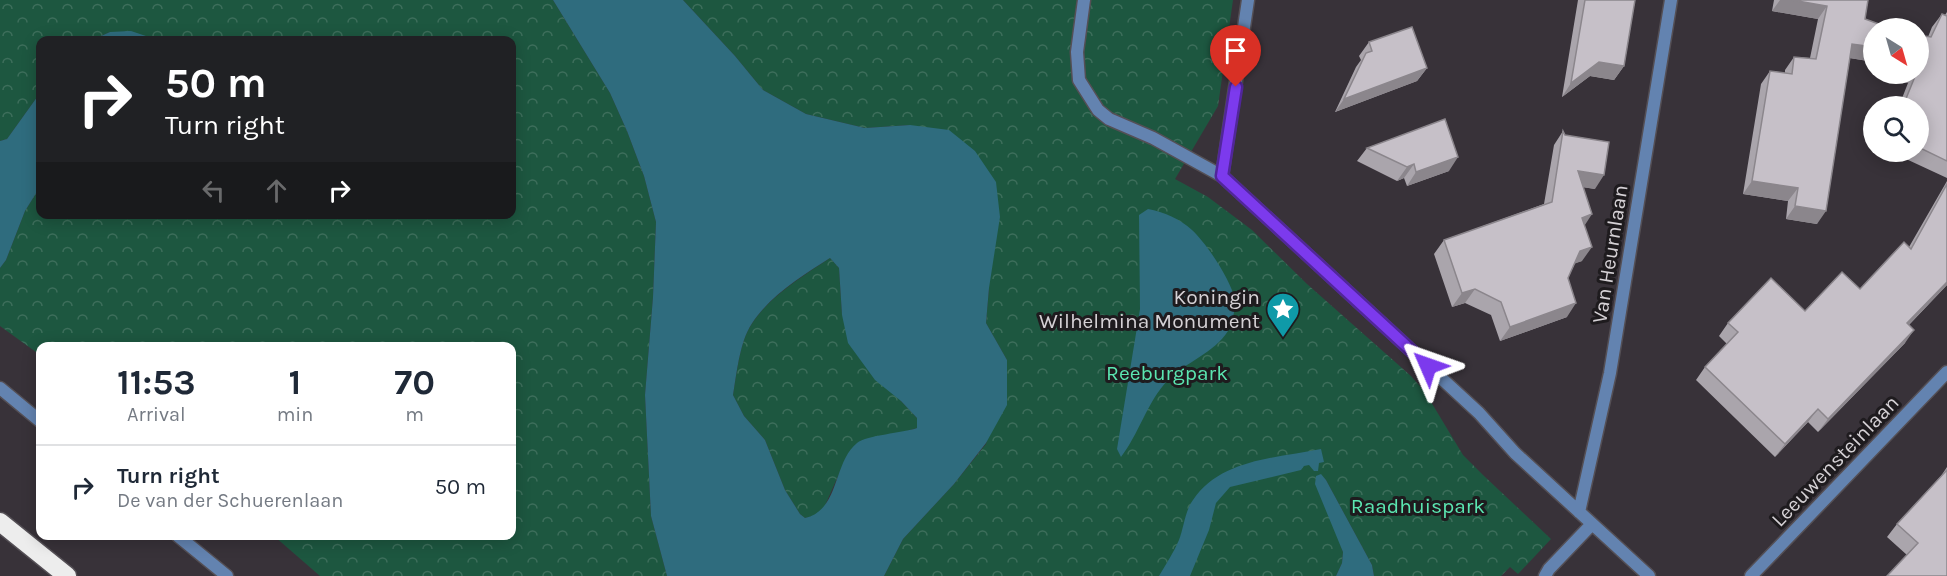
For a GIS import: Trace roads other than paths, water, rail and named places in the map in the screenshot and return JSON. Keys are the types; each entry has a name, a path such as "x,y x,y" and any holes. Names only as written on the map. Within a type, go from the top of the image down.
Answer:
{"highway":[{"path":"0,522 67,576"}],"street":[{"path":"1084,0 1077,52 1079,80 1098,110 1109,119 1153,138 1222,176 1479,413 1515,453 1649,576"},
{"path":"1222,176 1248,0"},
{"name":"Van Heurnlaan","path":"1579,512 1610,373 1671,0"},
{"name":"Leeuwensteinlaan","path":"1751,576 1947,372"},
{"path":"0,388 36,418"},
{"path":"1545,576 1549,568 1592,524"},
{"path":"183,540 227,576"}],"water":[{"path":"553,0 683,0 763,90 806,114 865,128 910,125 949,130 975,151 996,182 1000,217 986,323 1007,360 1007,405 986,443 954,484 903,539 884,576 667,576 651,516 645,395 656,222 644,176 610,93","holes":["830,258 839,268 842,315 848,343 875,380 901,401 917,418 917,428 869,438 857,443 849,451 825,506 805,518 785,490 765,440 744,416 733,395 744,340 758,315 780,293"]},
{"path":"131,31 146,36 101,36 110,32"},
{"path":"36,99 36,193 25,211 6,260 0,268 0,141 7,139"},
{"path":"1148,209 1177,219 1198,236 1218,263 1229,283 1235,307 1228,331 1222,339 1175,374 1161,389 1121,457 1117,449 1140,309 1139,215"},
{"path":"1321,449 1324,462 1319,463 1318,471 1314,471 1309,465 1304,466 1301,470 1230,487 1216,503 1209,530 1190,576 1159,576 1179,540 1190,504 1204,486 1218,476 1251,462"},
{"path":"1321,474 1372,565 1374,576 1336,576 1342,563 1343,552 1315,484 1316,476"}],"place":[{"name":"Koningin Wilhelmina Monument","path":"1283,338"}],"park label":[{"name":"Reeburgpark","path":"1167,373"},
{"name":"Raadhuispark","path":"1418,506"}]}
